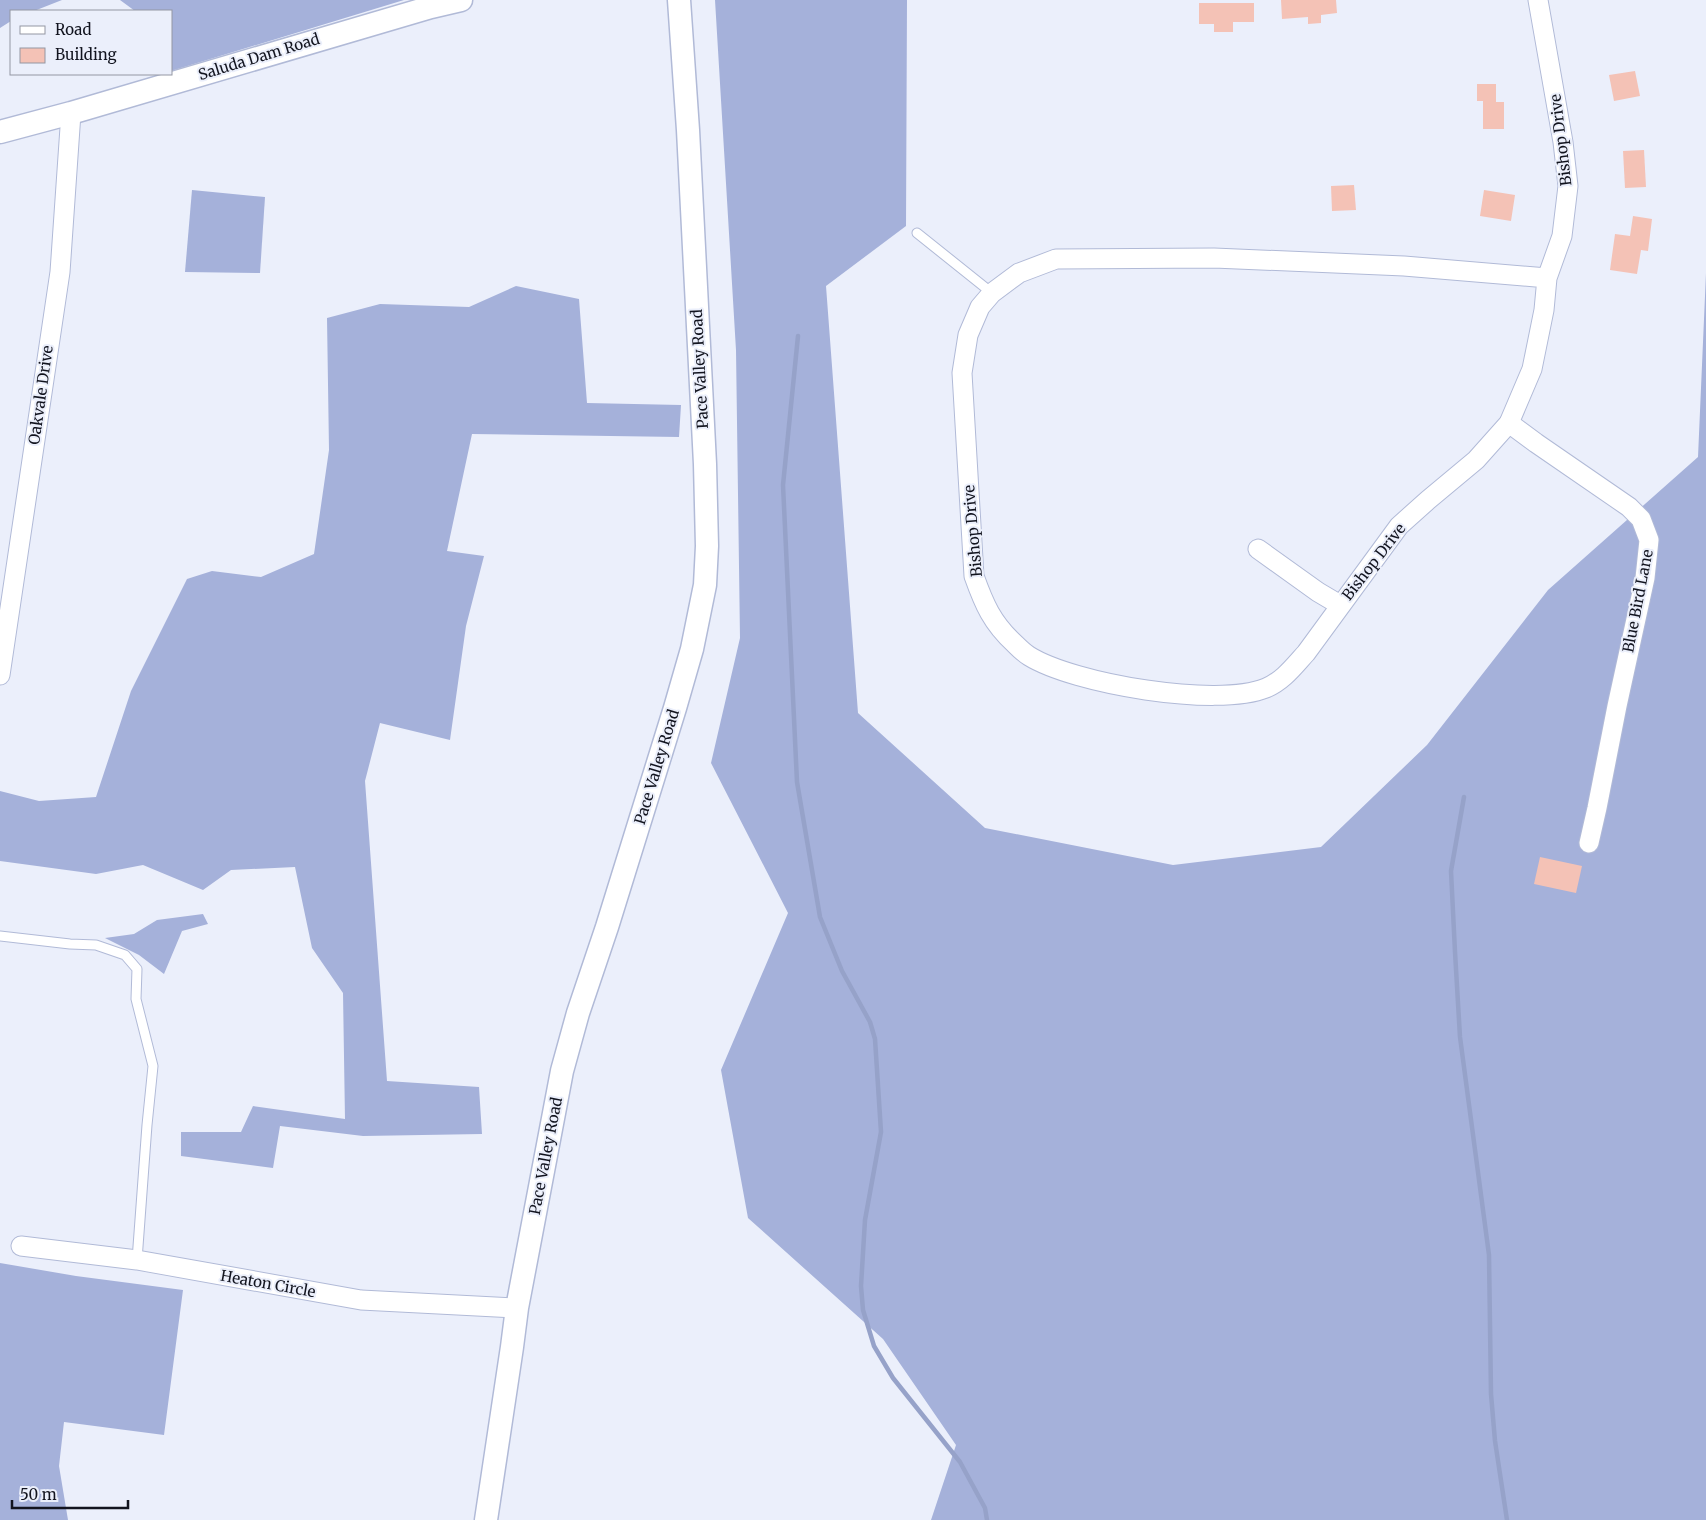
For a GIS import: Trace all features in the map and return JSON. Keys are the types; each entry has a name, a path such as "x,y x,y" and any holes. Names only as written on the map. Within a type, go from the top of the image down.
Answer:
{"street":[{"name":"Saluda Dam Road","path":"0,132 71,113 383,20 461,0"},
{"name":"Pace Valley Road","path":"486,1520 512,1347 516,1308 562,1071 578,1013 607,927 675,708 692,649 705,585 707,546 705,464 688,130 679,0"},
{"name":"Bishop Drive","path":"1538,0 1563,142 1568,186 1562,236 1547,278 1544,310 1532,369 1509,423 1476,460 1399,526 1306,653 1281,680 1265,688 1237,695 1199,696 1099,682 1066,674 1028,656 1002,632 985,606 974,576 962,373 968,336 980,306 992,293 1020,272 1056,259 1234,259 1420,267 1547,278"},
{"name":"Oakvale Drive","path":"0,675 60,272 71,113"},
{"name":"Blue Bird Lane","path":"1509,423 1629,507 1641,520 1650,540 1645,578 1589,843"},
{"path":"1258,549 1318,592 1340,605"},
{"name":"Heaton Circle","path":"22,1246 137,1260 361,1300 516,1308"}],"lane":[{"path":"917,233 992,293"},
{"path":"0,936 96,945 125,955 137,969 136,998 153,1066 137,1260"}],"shaded area":[{"path":"0,0 62,0 37,10 10,10 10,22 0,28"},
{"path":"120,0 404,0 172,71 172,10 134,10"},
{"path":"715,0 907,0 906,226 826,286 858,713 985,828 1173,865 1321,847 1427,745 1548,590 1698,457 1706,273 1706,1520 931,1520 956,1445 883,1339 748,1218 721,1070 788,913 711,763 740,638 736,350"},
{"path":"192,190 265,197 260,273 185,272"},
{"path":"516,286 579,299 587,403 681,405 679,437 472,434 447,551 484,556 466,626 450,740 380,723 365,781 387,1081 479,1087 482,1134 363,1136 280,1126 273,1168 181,1156 181,1132 241,1132 253,1106 345,1119 343,993 312,948 295,867 231,870 203,890 143,865 96,874 0,861 0,791 39,801 96,797 131,691 187,579 212,571 261,577 314,554 329,450 327,318 380,304 469,307"},
{"path":"203,914 208,924 182,931 164,974 139,955 105,938 134,934 157,920"},
{"path":"0,1263 76,1276 183,1290 164,1435 64,1422 59,1466 68,1520 0,1520"}],"building":[{"path":"1281,0 1336,0 1337,13 1321,15 1321,23 1308,24 1308,17 1282,19"},
{"path":"1199,3 1254,3 1254,22 1233,22 1233,32 1214,32 1214,24 1199,24"},
{"path":"1635,71 1640,96 1614,101 1609,75"},
{"path":"1477,84 1496,84 1496,102 1504,102 1504,129 1483,129 1483,101 1477,101"},
{"path":"1644,150 1646,187 1625,188 1623,151"},
{"path":"1354,185 1356,210 1332,211 1331,186"},
{"path":"1484,190 1515,195 1511,221 1480,216"},
{"path":"1633,216 1652,219 1648,251 1641,250 1637,274 1610,270 1615,234 1630,236"},
{"path":"1540,857 1582,866 1576,893 1534,884"}],"waterway":[{"path":"798,336 783,485 797,782 820,917 842,971 870,1022 875,1039 881,1132 865,1220 861,1286 863,1310 874,1346 893,1378 960,1462 985,1508 987,1520"},
{"path":"1464,797 1451,871 1460,1037 1489,1255 1491,1394 1495,1441 1507,1520"}]}
